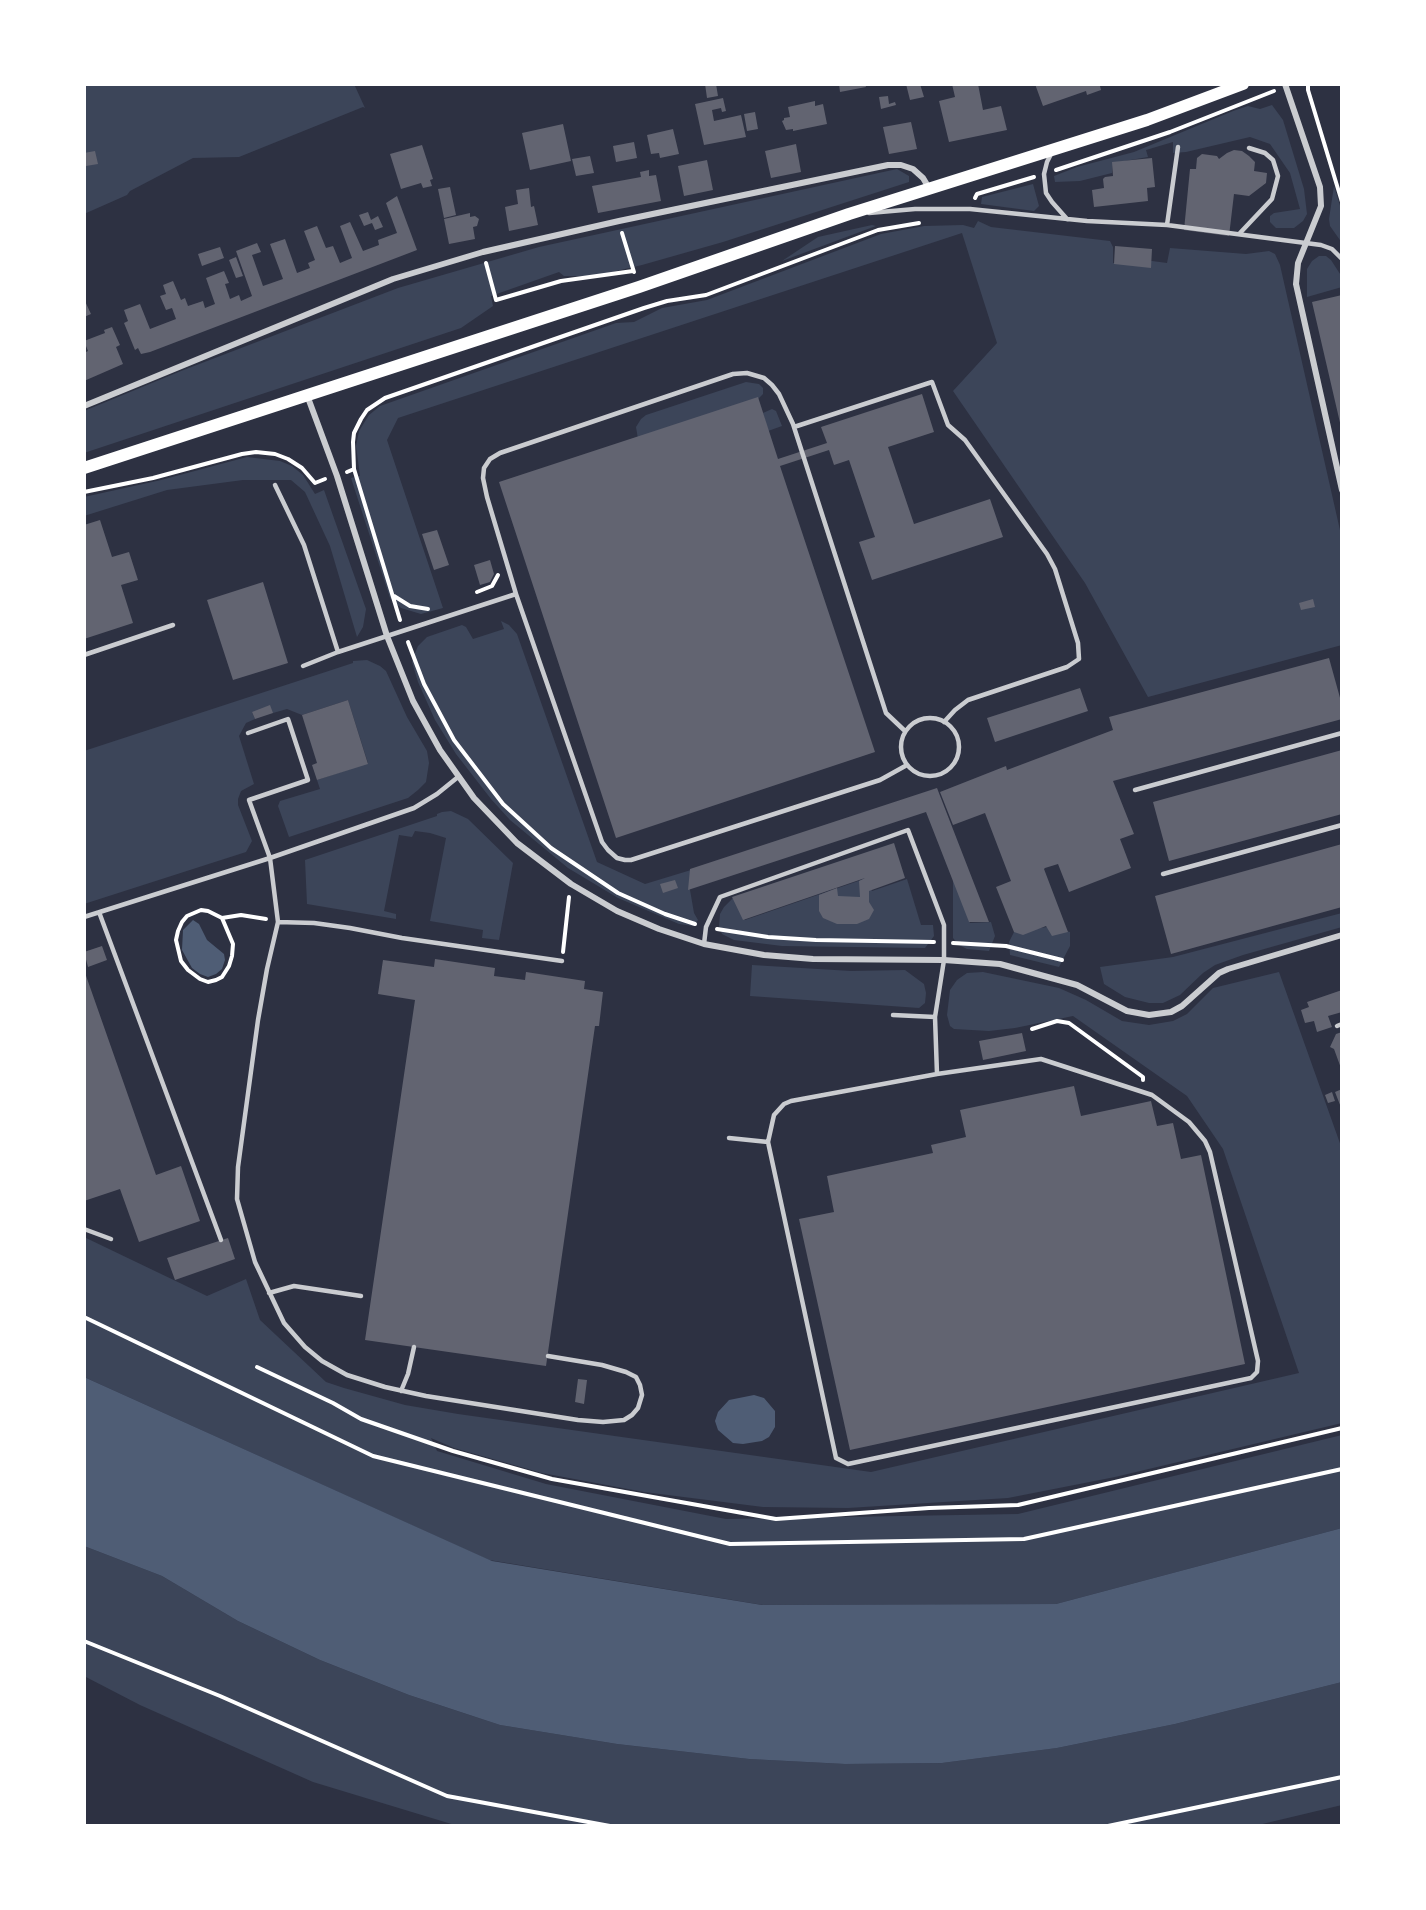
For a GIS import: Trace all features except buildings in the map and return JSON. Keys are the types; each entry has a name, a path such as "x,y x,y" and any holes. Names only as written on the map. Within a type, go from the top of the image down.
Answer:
{"main road":[{"path":"84,468 639,287 849,214 1157,116 1243,84"}],"street":[{"path":"1286,85 1320,187 1321,206 1298,263 1296,284 1342,490"},
{"path":"84,406 393,279 483,252 888,165 901,165 913,169 923,178 929,188"},
{"path":"307,394 337,476 387,636 413,701 440,750 474,798 517,843 571,884 617,911 659,929 704,944 764,955 813,959 944,960 1000,964 1055,977 1077,985 1127,1011 1149,1015 1160,1015 1182,1006 1219,973 1228,969 1342,935"}],"lane":[{"path":"1167,225 1178,147"},
{"path":"1240,233 1272,199 1278,176 1273,160 1265,153 1249,148"},
{"path":"1054,150 1047,162 1044,174 1046,193 1067,219"},
{"path":"849,214 915,209 970,209 1067,219 1167,225 1321,245 1332,249 1342,259"},
{"path":"905,731 886,713 794,427 772,384 764,378 747,373 733,374 500,453 486,463 483,478 487,497 506,554 516,594 602,842 617,858 631,860 880,780 907,765"},
{"path":"794,427 932,382 948,425 965,440 1047,554 1055,569 1078,643 1079,659 1067,667 968,700 944,722"},
{"path":"275,485 304,545 338,652"},
{"path":"303,666 338,652 516,594"},
{"path":"84,655 173,625"},
{"path":"926,718 944,722 956,735 958,753 948,769 940,774 922,775 907,765 902,756 901,746 905,731 916,721 926,718"},
{"path":"248,734 288,719 308,780 249,800 270,858 278,922 258,1020 237,1167 237,1199 255,1262 269,1293 284,1323 305,1347 322,1361 347,1376 401,1391 484,1406 603,1422 624,1420 638,1408 642,1395 636,1377 602,1365 548,1356"},
{"path":"1135,790 1342,733"},
{"path":"84,917 270,858 414,808 437,794 458,777"},
{"path":"1163,874 1342,825"},
{"path":"704,944 706,927 720,897 908,830 944,925 944,960 935,1017 937,1074"},
{"path":"99,912 221,1240"},
{"path":"278,922 314,923 562,961"},
{"path":"893,1015 935,1017"},
{"path":"1041,1059 1152,1095 1189,1122 1205,1141 1210,1152 1258,1361 1257,1372 1251,1378 848,1464 836,1458 768,1142 774,1115 784,1104 791,1101 937,1074 1041,1059"},
{"path":"729,1138 768,1142"},
{"path":"84,1229 111,1239"},
{"path":"269,1293 294,1286 361,1296"},
{"path":"401,1391 408,1374 414,1347"}],"path":[{"path":"1308,84 1342,202"},
{"path":"970,209 977,194 1170,132 1286,85"},
{"path":"619,221 644,308"},
{"path":"923,222 886,227 706,295 668,301 644,308 385,398 367,410 354,433 352,456 354,469 404,631 424,684 454,740 471,764 503,804 551,848 618,893 665,914 706,927 768,937 1006,946 1062,960"},
{"path":"483,252 496,300 561,281 633,271"},
{"path":"84,492 153,478 256,452 275,454 288,459 302,468 315,483 354,469"},
{"path":"474,593 492,586 498,575 492,558 506,554"},
{"path":"392,593 398,600 410,606 431,609"},
{"path":"562,961 571,884 576,865"},
{"path":"222,918 233,944 232,956 222,977 208,982 188,970 181,961 176,940 182,922 187,916 201,910 222,918 241,915 278,922"},
{"path":"1032,1029 1057,1021 1069,1023 1143,1077 1147,1093"},
{"path":"84,1317 373,1455 730,1544 1024,1539 1342,1469"},
{"path":"256,1367 333,1403 361,1419 453,1451 552,1479 776,1519 929,1508 1018,1505 1342,1428"},
{"path":"84,1641 220,1696 447,1796 610,1826"},
{"path":"1108,1826 1342,1778"}],"shaded area":[{"path":"84,84 354,84 365,108 239,157 193,158 130,191 127,195 84,214"},
{"path":"1272,105 1283,120 1304,189 1307,214 1303,221 1294,228 1276,228 1270,222 1270,216 1274,213 1300,209 1290,173 1270,144 1250,137 1173,153 1173,142 1146,150 1148,157 1113,163 1112,173 1080,181 1055,182 1054,176 1077,167 1134,152 1233,111 1248,106 1260,109"},
{"path":"897,169 909,176 909,182 723,242 642,265 595,276 564,276 559,272 491,296 493,306 461,328 84,453 84,411 181,371 398,288 539,247"},
{"path":"1033,184 1039,206 1034,211 981,204 982,197"},
{"path":"1334,186 1342,212 1342,243 1330,226 1329,219"},
{"path":"978,221 991,227 1110,241 1113,247 1113,263 1152,261 1167,263 1170,248 1246,254 1269,251 1275,254 1280,265 1342,539 1342,645 1148,697 1085,583 953,391 997,343 962,233 398,418 387,440 443,608 421,614 401,608 390,598 351,478 360,476 356,446 359,431 369,415 380,406 616,323 634,322 662,308 707,300 881,234 924,226 963,225 974,228"},
{"path":"876,226 782,261 818,237"},
{"path":"1319,256 1326,256 1331,260 1342,277 1342,287 1307,297 1307,269"},
{"path":"746,382 759,384 763,388 763,394 757,400 638,439 636,427 646,415"},
{"path":"772,409 776,411 782,426 768,431 763,413"},
{"path":"247,457 280,461 292,466 303,475 315,494 324,490 366,609 363,627 357,637 330,546 305,492 291,480 243,480 167,490 84,516 84,497 161,480"},
{"path":"501,621 509,625 517,634 597,862 645,884 691,870 690,890 694,913 698,920 693,926 679,924 618,898 568,868 510,820 456,754 435,720 418,682 412,662 415,653 427,637 462,625 466,627 473,639 504,629"},
{"path":"367,660 386,671 407,717 427,751 429,763 426,782 418,790 408,798 289,837 278,806 280,801 320,789 317,780 368,763 348,700 302,715 287,709 273,713 252,712 255,719 246,723 239,736 254,784 241,791 238,799 238,805 252,841 246,852 84,904 84,751 353,663 353,661"},
{"path":"451,811 468,819 513,863 499,940 482,938 483,930 430,921 446,838 430,833 415,831 412,837 399,835 384,911 396,914 396,919 307,904 305,860 437,816 442,812"},
{"path":"953,876 970,923 991,922 995,936 989,951 967,949 953,938"},
{"path":"867,878 872,891 907,879 921,925 933,925 934,936 925,948 782,946 734,940 722,934 719,927 720,914 734,897 745,920"},
{"path":"1342,913 1342,927 1215,965 1180,995 1163,1003 1149,1003 1125,997 1104,984 1100,967 1173,957"},
{"path":"193,920 199,924 207,940 224,954 222,969 208,977 192,968 182,950 183,930"},
{"path":"1047,927 1070,932 1070,946 1059,967 1010,955 1009,942 1014,932"},
{"path":"752,965 851,971 905,970 924,984 925,1003 919,1008 750,996"},
{"path":"983,972 1059,988 1086,1000 1122,1021 1149,1025 1173,1021 1187,1014 1213,988 1279,972 1342,1149 1342,1423 1115,1477 1008,1498 848,1508 763,1507 644,1492 542,1473 454,1448 431,1438 437,1451 546,1484 726,1519 1018,1514 1342,1435 1342,1528 1056,1604 763,1605 489,1560 84,1377 84,1237 207,1296 246,1279 260,1320 326,1382 344,1388 405,1405 458,1414 871,1472 1299,1373 1223,1149 1187,1096 1073,1016 989,1031 954,1029 950,1026 947,1015 950,990 957,980 967,973"},
{"path":"84,1377 492,1561 762,1605 1056,1604 1342,1528 1342,1682 1175,1724 1057,1748 942,1763 845,1764 749,1759 617,1744 500,1725 409,1695 320,1660 238,1621 162,1576 84,1546"},
{"path":"754,1395 764,1398 775,1411 775,1427 769,1437 762,1441 733,1443 718,1430 715,1421 718,1412 729,1400"},
{"path":"84,1546 162,1576 238,1621 320,1660 409,1695 500,1725 617,1744 749,1759 845,1764 942,1763 1057,1748 1175,1724 1342,1682 1342,1805 1254,1826 458,1826 313,1782 140,1705 84,1676"}]}
